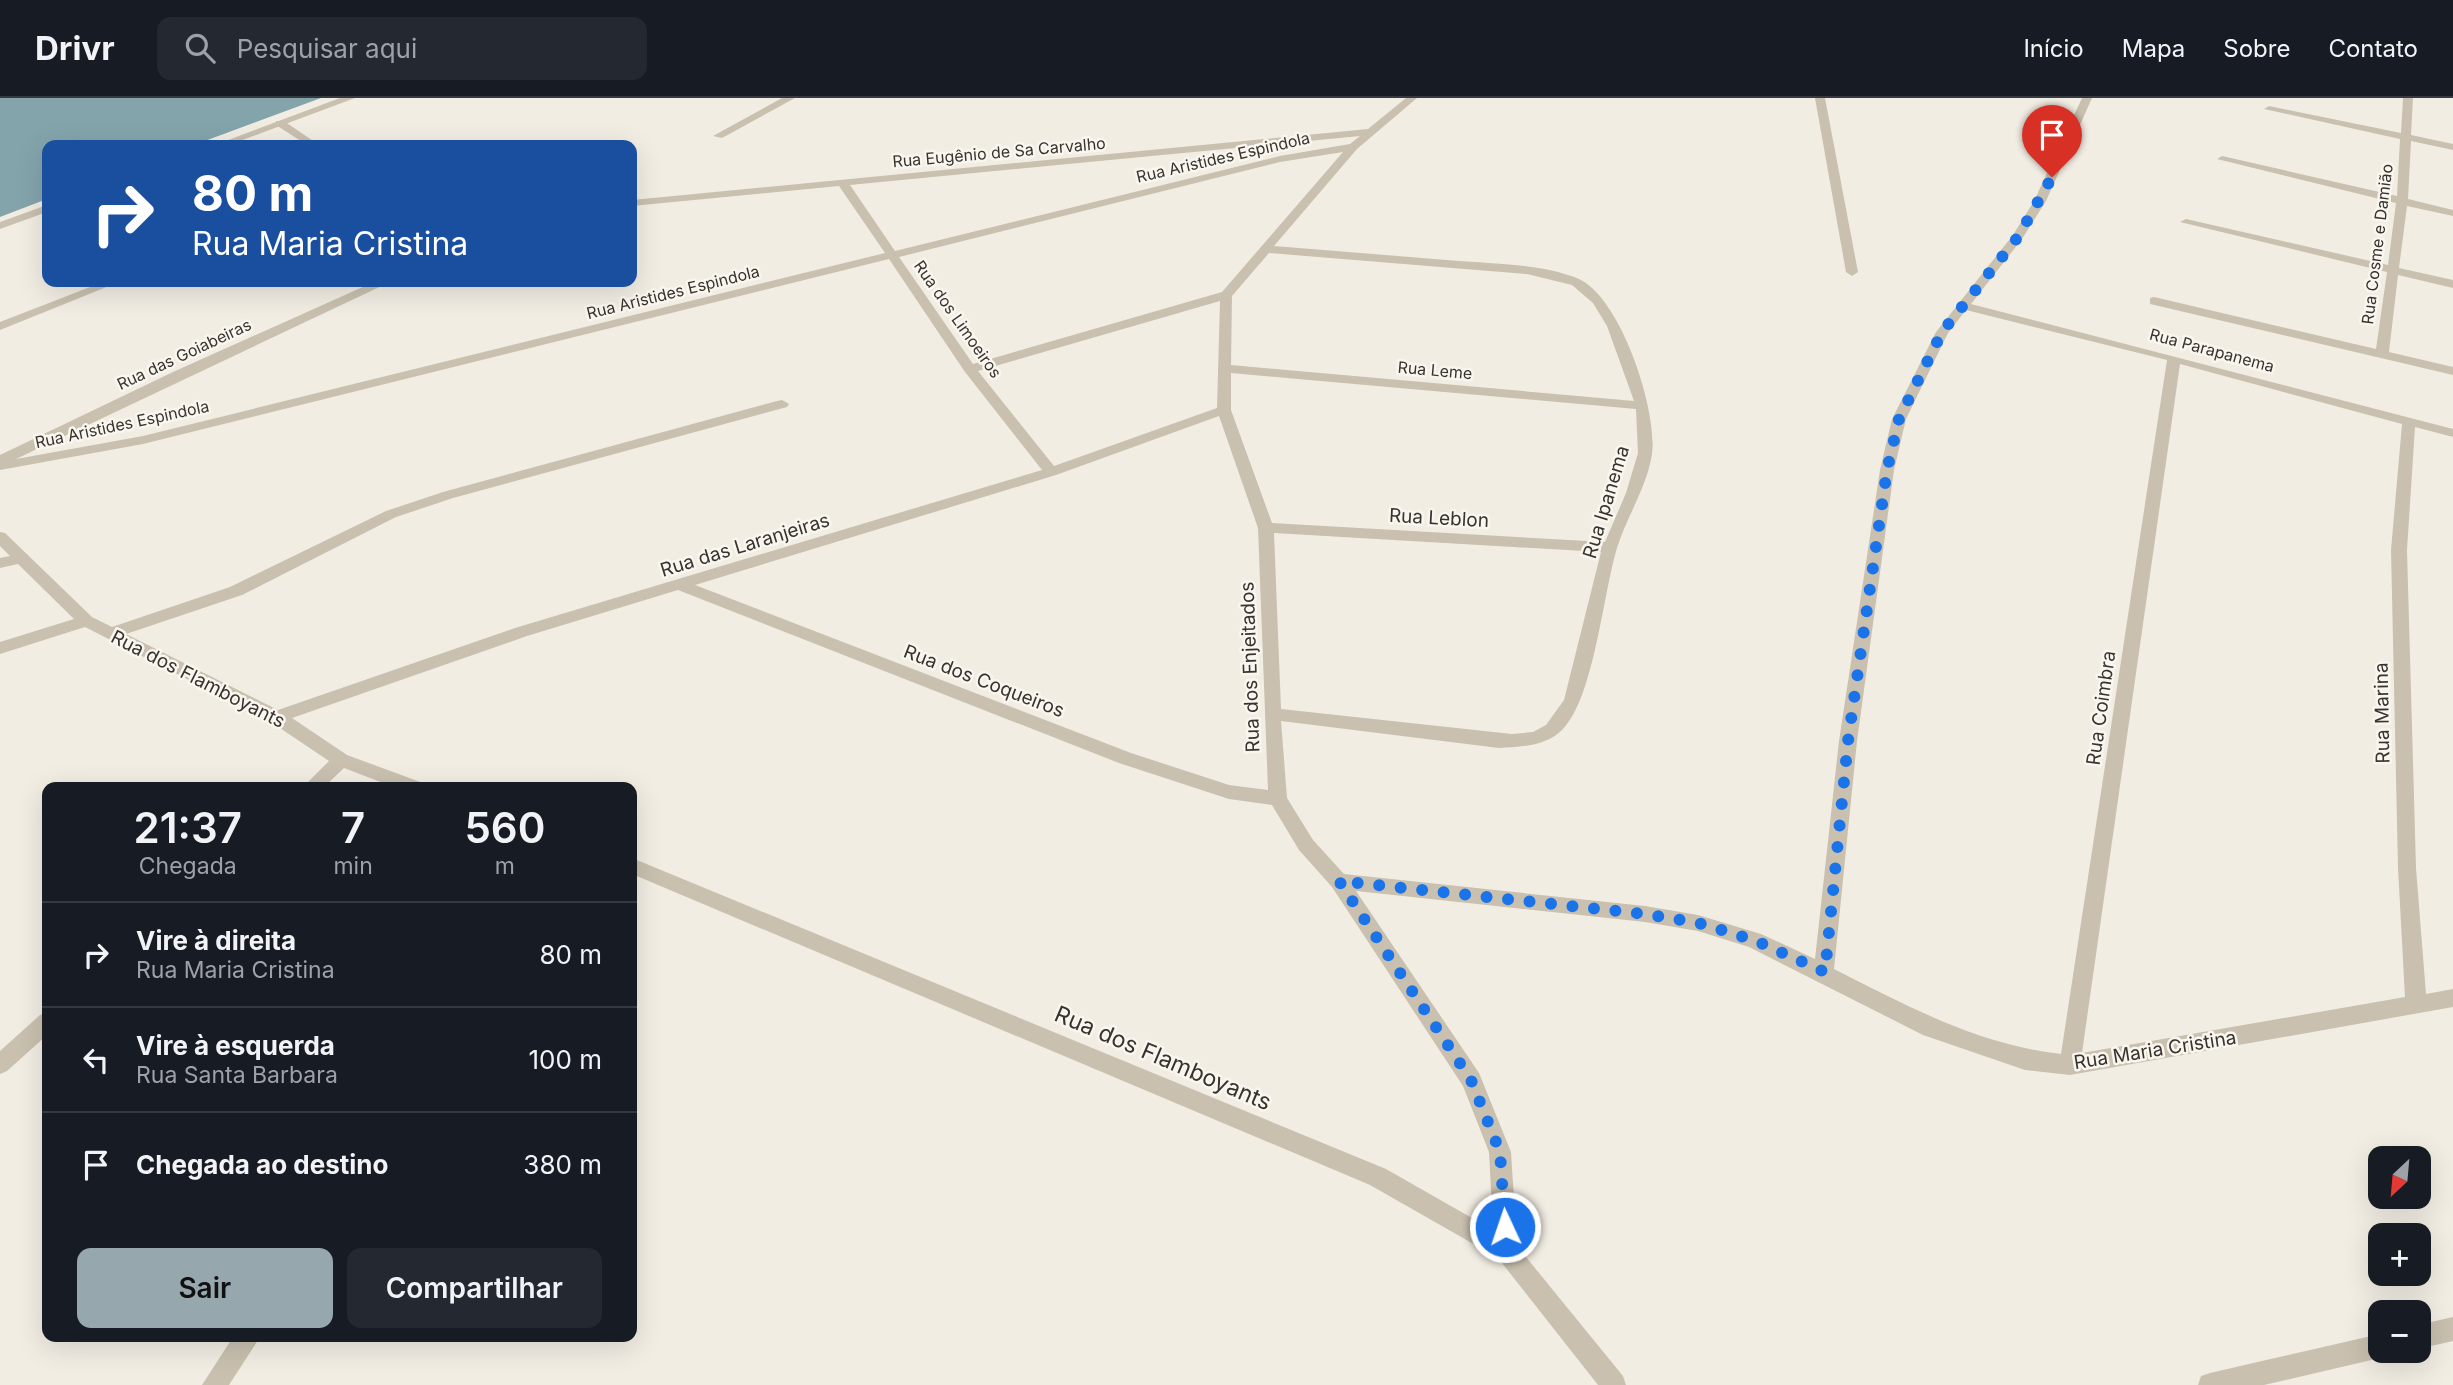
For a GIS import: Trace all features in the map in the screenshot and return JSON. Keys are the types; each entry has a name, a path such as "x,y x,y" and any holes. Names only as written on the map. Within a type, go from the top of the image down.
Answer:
{"street":[{"path":"234,140 350,98"},
{"path":"718,136 790,98"},
{"path":"970,369 1226,295 1353,147 1412,98"},
{"path":"1820,98 1852,272"},
{"path":"1825,972 1848,741 1887,470 1899,419 1922,367 1962,305 2018,237 2040,201 2087,98"},
{"name":"Rua Cosme e Damião","path":"2382,353 2402,201 2408,98"},
{"path":"2269,109 2453,147"},
{"path":"280,123 306,140"},
{"name":"Rua Eugênio de Sa Carvalho","path":"637,202 1370,132"},
{"name":"Rua Aristides Espindola","path":"0,464 143,440 894,257 1280,159 1353,147"},
{"path":"2222,159 2453,213"},
{"name":"Rua dos Limoeiros","path":"842,182 970,369 1051,472"},
{"path":"0,226 42,210"},
{"path":"2186,222 2453,284"},
{"name":"Rua Ipanema","path":"1266,249 1527,270 1576,282 1598,301 1613,326 1643,406 1645,453 1633,493 1610,547 1573,701 1565,719 1550,732 1530,741 1499,741 1273,714"},
{"path":"0,326 100,287"},
{"name":"Rua das Goiabeiras","path":"0,464 178,375 373,287"},
{"name":"Rua dos Enjeitados","path":"1226,295 1224,410 1266,528 1278,799 1306,845 1339,881 1471,1080 1500,1152 1506,1250"},
{"name":"Rua Cosme e Damião","path":"2154,301 2453,371"},
{"name":"Rua Parapanema","path":"1962,305 2174,358 2453,433"},
{"name":"Rua Coimbra","path":"2070,1065 2174,358"},
{"name":"Rua Leme","path":"1223,368 1643,406"},
{"path":"110,634 236,591 391,514 448,495 782,404"},
{"name":"Rua das Laranjeiras","path":"277,716 521,632 1051,472 1224,410"},
{"name":"Rua Marina","path":"2409,421 2399,550 2407,868 2416,1003"},
{"name":"Rua Leblon","path":"1266,528 1610,547"},
{"name":"Rua dos Flamboyants","path":"0,537 86,621 277,716 341,760 401,782"},
{"path":"0,564 21,558"},
{"name":"Rua dos Coqueiros","path":"680,585 1136,762 1229,792 1278,799"},
{"path":"0,648 86,621"},
{"path":"317,782 341,760"},
{"name":"Rua dos Flamboyants","path":"637,868 1378,1177 1506,1250 1614,1385"},
{"name":"Rua Maria Cristina","path":"1339,881 1645,914 1698,923 1754,940 1825,972 1930,1028 2025,1060 2070,1065 2453,998"},
{"path":"0,1064 42,1026"},
{"path":"2431,1333 2453,1329"},
{"path":"214,1385 244,1342"},
{"path":"2210,1385 2368,1349"}],"water":[{"path":"0,98 321,98 208,140 42,140 42,201 0,217"}],"route":[{"path":"1505,1227 1500,1152 1471,1080 1339,881 1645,914 1698,923 1754,940 1825,972 1848,741 1887,470 1899,419 1922,367 1942,332 2018,237 2052,177"}]}
